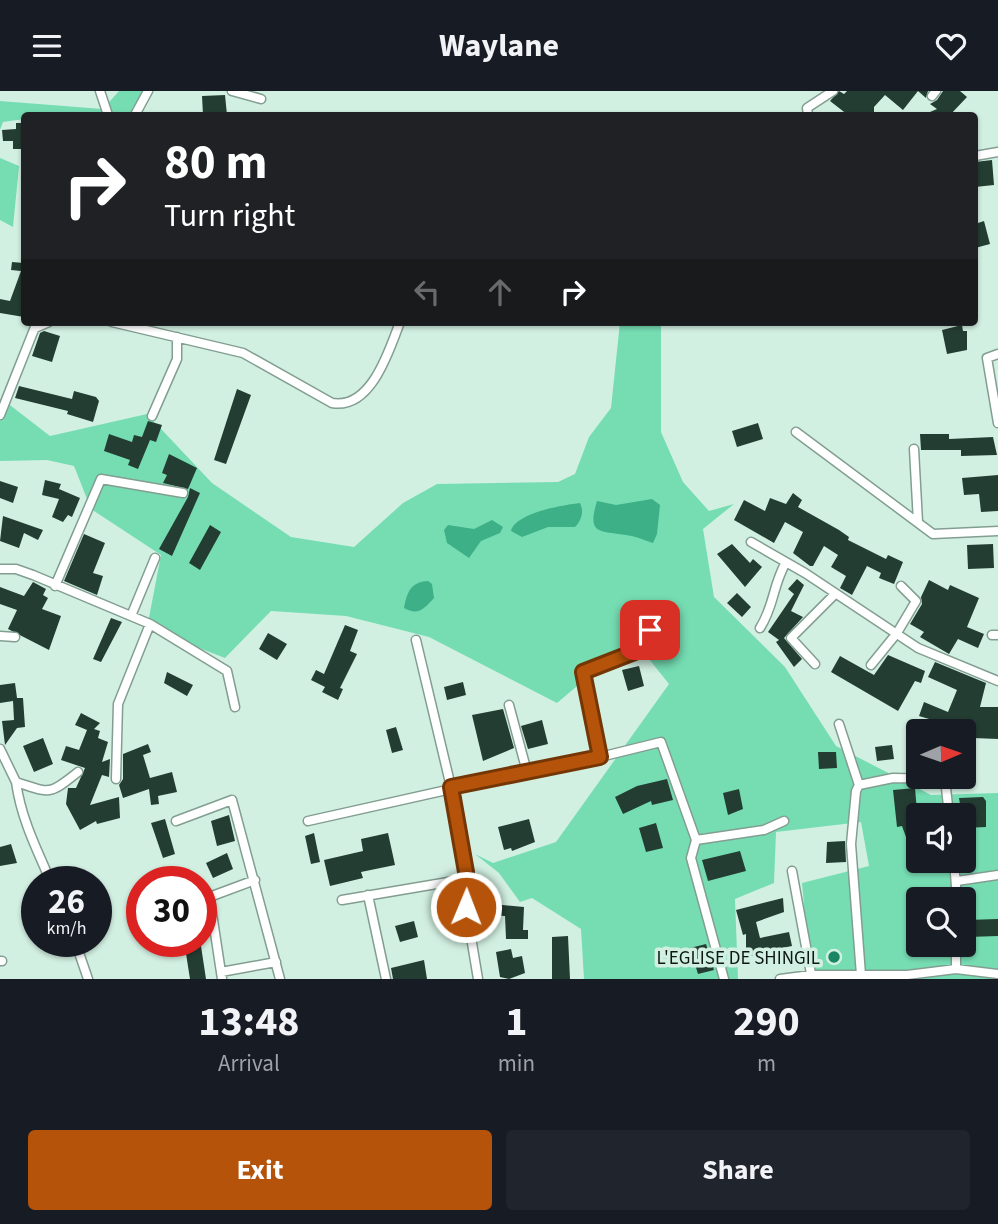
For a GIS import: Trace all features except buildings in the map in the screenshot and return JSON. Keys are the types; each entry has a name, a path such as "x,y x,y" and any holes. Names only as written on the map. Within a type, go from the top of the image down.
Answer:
{"street":[{"path":"100,91 107,112"},
{"path":"137,112 148,91"},
{"path":"232,91 261,99"},
{"path":"808,112 807,108 833,91"},
{"path":"978,155 998,152"},
{"path":"0,415 2,403 36,326"},
{"path":"129,326 243,353 332,403 341,405 352,403 368,387 389,350 398,326"},
{"path":"152,416 177,359 177,337"},
{"path":"998,354 987,359 998,423"},
{"path":"796,432 933,534 998,531"},
{"path":"914,449 918,522"},
{"path":"55,586 101,479 183,493"},
{"path":"751,542 918,648 998,681"},
{"path":"131,616 155,558"},
{"path":"760,628 771,610 774,582 786,562"},
{"path":"0,569 16,569 150,624 227,671 235,707"},
{"path":"871,665 897,633 916,601 901,586"},
{"path":"814,664 790,638 835,594"},
{"path":"600,757 583,672 642,649 659,610"},
{"path":"116,779 118,704 150,624"},
{"path":"0,636 15,637"},
{"path":"416,640 451,787 478,979"},
{"path":"509,705 527,772"},
{"path":"839,724 859,785 852,806 851,844 861,975"},
{"path":"308,821 661,742 696,840 691,858 724,979"},
{"path":"0,749 16,782 19,804 29,836 43,866"},
{"path":"16,782 50,792 78,772"},
{"path":"859,785 893,778 945,779 948,803"},
{"path":"176,821 232,800 280,979"},
{"path":"696,840 764,829 784,821"},
{"path":"792,871 812,977"},
{"path":"956,873 957,887"},
{"path":"957,881 998,875"},
{"path":"342,900 466,879"},
{"path":"255,880 212,896 210,900 212,929 222,975 276,962"},
{"path":"369,895 386,979"},
{"path":"80,957 88,979"},
{"path":"956,957 956,969"},
{"path":"780,979 907,975 956,969 998,974"}],"shaded area":[{"path":"119,91 144,91 135,112 21,112 21,119 3,122 0,130 0,101 103,109"},
{"path":"0,158 19,166 13,227 0,220"},
{"path":"620,326 661,326 661,432 683,482 709,511 734,504 703,529 714,597 785,667 836,746 906,782 906,789 919,789 931,795 998,793 998,979 817,979 810,972 802,883 869,866 861,822 776,832 774,883 735,899 738,979 584,979 581,929 532,898 520,902 499,873 475,854 493,863 556,842 669,684 633,639 557,703 429,637 346,616 271,611 225,658 147,628 161,555 91,509 74,466 47,460 0,461 0,402 31,343 6,402 50,436 147,414 212,483 291,537 354,547 403,503 437,484 558,482 575,474 589,437 611,408"},
{"path":"652,499 660,505 657,534 653,543 633,536 602,531 594,525 597,501 616,505"},
{"path":"580,503 582,515 575,527 548,527 522,537 511,531 521,519 530,515"},
{"path":"492,520 503,527 500,533 481,541 469,558 447,543 444,530 448,525 474,529"},
{"path":"428,581 432,584 434,598 421,610 404,608 410,589"}],"place":[{"name":"L'EGLISE DE SHINGIL","path":"834,957"}],"route":[{"path":"466,907 466,872 451,787 600,757 583,672 642,649 650,630"}]}
